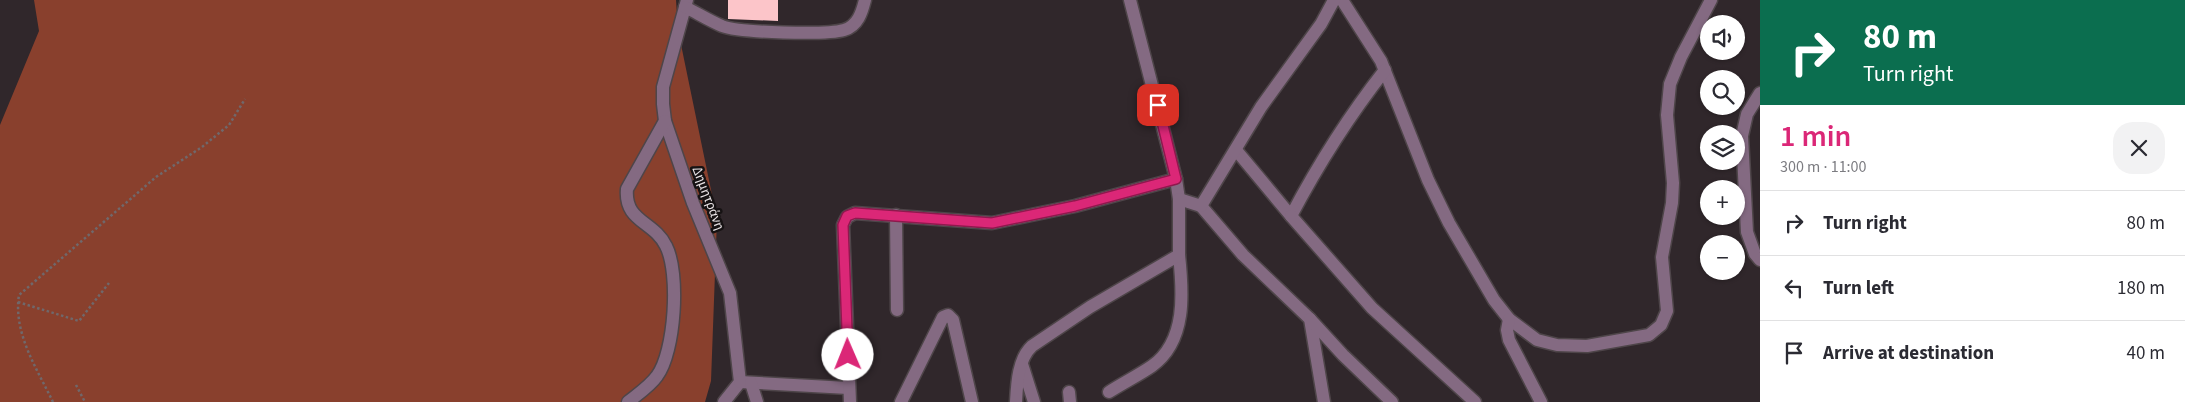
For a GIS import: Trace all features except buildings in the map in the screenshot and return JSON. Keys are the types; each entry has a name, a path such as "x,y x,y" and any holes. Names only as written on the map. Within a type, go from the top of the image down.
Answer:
{"street":[{"path":"686,4 723,26 747,31 796,32 844,30 855,23 862,14 865,0"},
{"path":"1109,392 1154,365 1173,341 1181,314 1179,199 1176,179 1130,0"},
{"path":"1201,206 1261,107 1321,24 1334,0"},
{"path":"1342,0 1385,70 1428,180 1449,223 1494,300 1510,320 1537,340 1556,345 1579,346 1649,335 1661,325 1667,311 1662,257 1672,203 1673,183 1668,115 1670,84 1681,57 1711,0"},
{"name":"Δημητράνη","path":"686,4 663,87 665,121 693,203 730,293 746,382 757,402"},
{"path":"1290,216 1350,114 1385,70"},
{"path":"1760,93 1746,114 1742,136 1747,232 1755,254 1760,260"},
{"path":"628,402 657,377 666,361 673,318 675,278 666,245 628,208 626,199 627,189 665,121"},
{"path":"1236,150 1290,216 1372,308 1475,402"},
{"path":"850,402 843,225 847,216 855,213 992,223 1075,206 1176,179"},
{"path":"1179,199 1201,206 1243,255 1392,402"},
{"path":"896,215 897,310"},
{"path":"1016,402 1021,362 1025,352 1090,307 1179,255"},
{"path":"901,402 943,317 948,315 953,320 972,402"},
{"path":"1310,319 1324,402"},
{"path":"1510,320 1507,330 1509,340 1541,402"},
{"path":"1021,362 1034,402"},
{"path":"724,402 746,382 848,388"}],"path":[{"path":"53,402 27,349 17,308 20,295 37,278 156,177 202,146 229,124 245,99"},
{"path":"18,302 79,321 109,283"},
{"path":"76,385 85,402"}],"shaded area":[{"path":"34,0 676,0 678,30 717,219 711,381 705,402 0,402 0,125 39,31"}],"route":[{"path":"848,355 843,225 847,216 855,213 992,223 1034,216 1176,179 1158,105"}]}
